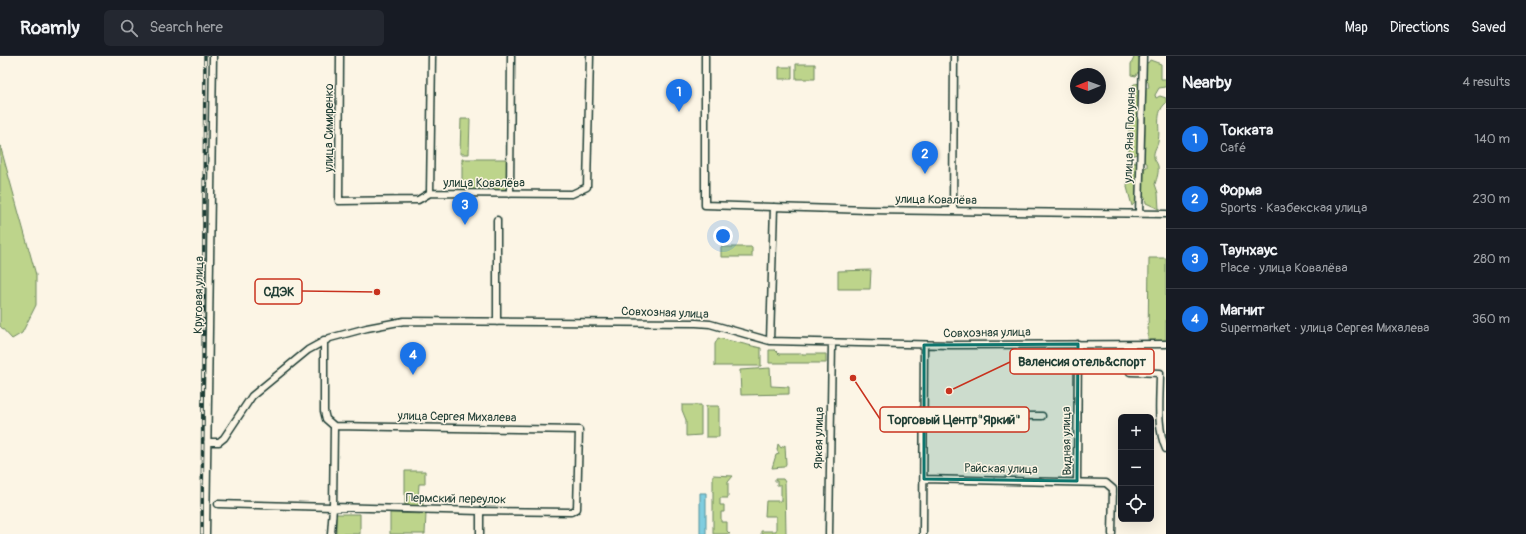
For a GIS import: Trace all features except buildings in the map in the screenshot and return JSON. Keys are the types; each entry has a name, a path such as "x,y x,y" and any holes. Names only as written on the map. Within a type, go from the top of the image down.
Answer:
{"street":[{"name":"Круговая улица","path":"206,534 213,56"},
{"name":"улица Симиренко","path":"339,201 340,56"},
{"path":"430,194 432,56"},
{"path":"510,194 511,56"},
{"name":"улица Ковалёва","path":"339,201 418,200 430,194 572,194 587,187 590,56"},
{"name":"улица Ковалёва","path":"705,56 705,205 1166,214"},
{"path":"953,211 954,56"},
{"name":"улица Яна Полуяна","path":"1139,214 1142,56"},
{"path":"770,341 774,207"},
{"path":"497,220 497,322"},
{"name":"Совхозная улица","path":"208,442 219,442 224,438 252,396 308,350 324,340 367,328 404,321 703,324 738,331 770,341 832,343 924,345 1166,344"},
{"path":"324,340 324,411 326,419 334,426 333,508 331,534"},
{"name":"Яркая улица","path":"829,534 832,343"},
{"name":"Видная улица","path":"1078,344 1077,481 1106,483 1113,489 1112,534"},
{"path":"923,534 925,415 924,345"},
{"path":"1130,372 1160,373 1159,412 1162,437 1166,450"},
{"path":"925,415 1042,416"},
{"name":"улица Сергея Михалева","path":"334,426 579,430 577,509"},
{"name":"Райская улица","path":"924,479 1077,481"},
{"name":"Пермский переулок","path":"218,504 480,511 571,512 577,509"},
{"path":"480,511 480,534"}],"highlighted area":[{"path":"1078,344 1077,481 924,479 924,345"}],"green space":[{"path":"1132,56 1137,56 1148,63 1150,60 1161,64 1161,79 1166,79 1166,87 1159,88 1155,95 1156,98 1160,96 1166,98 1166,103 1160,111 1159,137 1154,155 1158,165 1158,175 1155,184 1158,193 1159,209 1146,203 1145,198 1141,193 1138,179 1138,199 1132,206 1127,187 1129,165 1135,162 1140,170 1147,167 1147,163 1139,160 1138,154 1129,156 1129,118 1132,111 1129,101 1131,87 1134,84 1142,83 1143,88 1149,88 1148,82 1138,72 1136,76 1131,75 1131,64 1134,58"},
{"path":"796,64 815,64 815,79 796,79"},
{"path":"779,67 792,67 792,79 779,79"},
{"path":"461,119 470,119 469,154 460,154"},
{"path":"0,145 36,275 36,305 22,333 12,339 0,326"},
{"path":"462,159 507,159 507,191 462,191"},
{"path":"721,247 752,247 752,257 721,257"},
{"path":"1149,258 1166,258 1166,341 1148,341"},
{"path":"871,270 870,289 838,289 838,271"},
{"path":"718,338 761,348 761,366 715,366 715,344"},
{"path":"769,350 775,350 779,354 826,354 826,363 769,363"},
{"path":"770,368 771,386 789,387 789,394 741,395 740,370"},
{"path":"682,405 701,405 701,435 686,436 686,420 682,410"},
{"path":"706,406 719,406 719,437 706,437"},
{"path":"778,444 781,448 785,445 786,464 784,467 772,468 776,455 779,454 777,450"},
{"path":"405,471 425,471 425,484 419,484 418,499 423,500 423,507 405,507"},
{"path":"713,475 733,476 728,482 728,498 720,498 720,505 724,505 724,512 721,512 721,522 727,522 727,531 730,534 713,534"},
{"path":"775,479 783,479 785,482 786,534 761,534 761,531 776,531 776,516 765,516 766,501 781,501 781,485 777,485 777,481 775,481"},
{"path":"390,513 426,514 425,534 390,534"},
{"path":"336,514 360,514 360,534 336,534"}],"water":[{"path":"700,493 706,493 706,534 700,534"}],"railway":[{"path":"202,534 205,56"}],"place":[{"name":"Токката","path":"679,112"},
{"name":"Форма","path":"925,174"},
{"name":"Таунхаус","path":"465,225"},
{"name":"СДЭК","path":"377,292"},
{"name":"Магнит","path":"413,375"},
{"name":"Торговый Центр\"Яркий\"","path":"853,378"},
{"name":"Валенсия отель&спорт","path":"949,391"}]}
